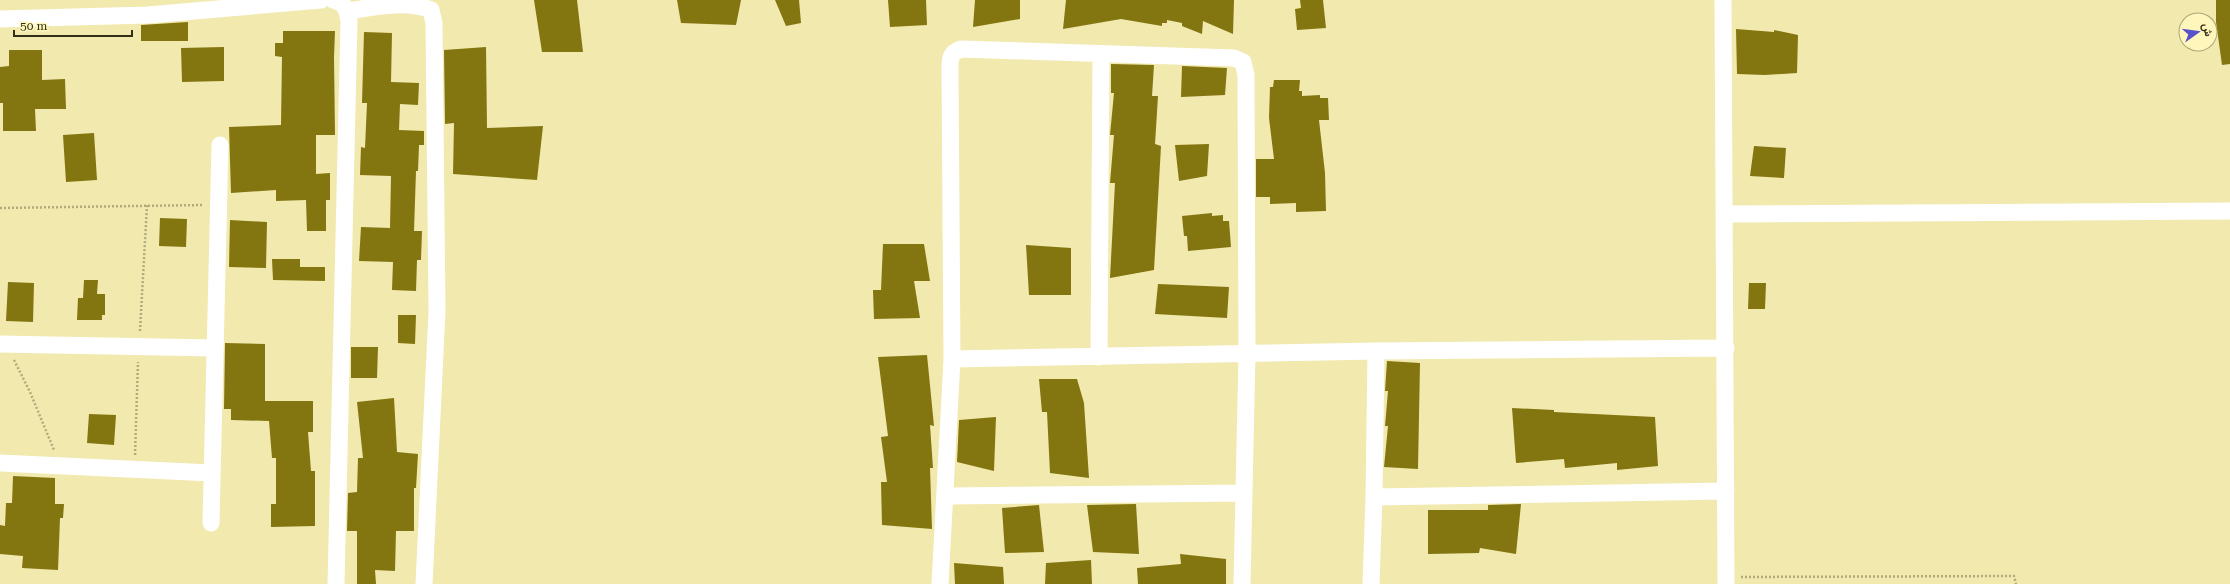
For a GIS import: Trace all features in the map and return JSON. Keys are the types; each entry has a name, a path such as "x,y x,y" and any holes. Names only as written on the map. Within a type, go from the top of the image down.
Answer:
{"street":[{"path":"0,19 148,15 321,0"},
{"path":"333,0 342,3 348,11 350,21 336,584"},
{"path":"1723,0 1726,580"},
{"path":"348,11 400,3 416,4 431,10 434,23 437,311 424,584"},
{"path":"940,584 946,496 952,359 950,57 954,52 961,49 1101,55 1234,58 1243,62 1246,75 1246,354 1242,584"},
{"path":"1099,357 1101,55"},
{"path":"211,524 220,145"},
{"path":"1725,214 2230,211"},
{"path":"3,344 215,348"},
{"path":"952,359 1376,351 1726,348"},
{"path":"1371,584 1376,351"},
{"path":"0,463 212,473"},
{"path":"1374,497 1726,491"},
{"path":"946,496 1244,493"}],"path":[{"path":"0,208 218,205"},
{"path":"3,344 45,426 60,466"},
{"path":"1726,580 2014,576 2016,584"}],"building":[{"path":"534,0 577,0 583,52 542,52"},
{"path":"677,0 741,0 736,25 681,23"},
{"path":"775,0 799,0 801,23 786,26"},
{"path":"888,0 926,0 927,25 890,27"},
{"path":"975,0 1020,0 1020,19 973,27"},
{"path":"1066,0 1234,0 1233,34 1203,21 1202,34 1182,26 1182,23 1167,20 1167,23 1162,23 1162,26 1121,19 1063,29"},
{"path":"1300,0 1323,0 1326,28 1297,30 1295,9 1301,8"},
{"path":"2216,0 2230,0 2230,64 2222,65 2218,36 2218,12 2216,12"},
{"path":"188,22 188,41 141,41 141,25"},
{"path":"1736,29 1774,32 1774,30 1798,35 1797,73 1765,75 1737,74"},
{"path":"283,31 335,31 335,135 316,135 316,174 330,173 330,200 326,200 326,231 307,231 306,200 276,201 276,190 231,193 229,127 281,125 282,57 275,56 275,43 283,43"},
{"path":"364,32 392,33 391,82 419,83 418,105 400,104 399,130 424,131 424,145 419,145 418,171 416,171 414,231 422,231 421,260 417,260 416,291 392,290 393,262 359,261 361,227 390,228 391,176 360,175 361,147 365,148 367,103 362,103"},
{"path":"224,47 224,81 182,82 181,48"},
{"path":"486,47 487,128 543,126 537,180 453,174 454,123 445,124 444,50"},
{"path":"9,50 42,50 42,80 65,79 66,109 35,109 36,131 3,131 3,103 0,103 0,67 9,66"},
{"path":"1111,64 1154,65 1152,96 1158,96 1155,144 1161,146 1154,270 1110,278 1115,183 1110,183 1114,135 1110,135 1114,93 1111,93"},
{"path":"1182,66 1227,68 1225,95 1181,97"},
{"path":"1274,80 1300,80 1299,91 1302,91 1302,96 1320,95 1320,98 1328,98 1329,120 1319,120 1325,173 1326,211 1296,212 1296,203 1270,204 1270,197 1256,197 1256,159 1274,159 1269,118 1270,87 1273,87"},
{"path":"94,133 97,180 66,182 63,135"},
{"path":"1209,144 1207,176 1179,181 1175,145"},
{"path":"1754,146 1786,148 1784,178 1750,176"},
{"path":"1212,213 1212,216 1223,215 1223,221 1229,221 1231,247 1188,251 1187,236 1184,236 1182,216"},
{"path":"160,218 187,219 186,247 159,246"},
{"path":"230,220 267,222 266,268 229,267"},
{"path":"883,244 924,244 930,281 914,281 920,318 874,319 873,290 881,290"},
{"path":"1026,245 1071,248 1071,295 1029,295"},
{"path":"272,259 300,259 300,267 325,267 325,281 273,280"},
{"path":"84,280 98,280 97,294 105,294 105,315 102,315 102,320 77,320 78,298 83,298"},
{"path":"8,282 34,283 33,322 6,321"},
{"path":"1749,283 1766,283 1765,309 1748,309"},
{"path":"1158,284 1229,287 1227,318 1155,314"},
{"path":"398,315 416,315 415,344 398,343"},
{"path":"225,343 265,344 265,401 313,401 313,432 308,432 311,471 315,471 315,526 271,527 271,504 276,504 276,458 272,458 269,421 231,420 231,409 224,409"},
{"path":"351,347 378,347 377,378 351,378"},
{"path":"927,355 934,426 930,425 933,468 930,468 932,529 882,525 881,482 887,482 881,437 888,436 878,357"},
{"path":"1387,361 1420,363 1418,469 1384,467 1388,426 1385,426 1388,391 1385,391"},
{"path":"1039,379 1077,379 1084,403 1089,478 1050,473 1047,412 1042,412"},
{"path":"394,398 397,452 418,454 416,488 414,488 414,531 396,531 395,571 375,570 376,584 357,584 357,531 347,531 348,493 357,492 358,458 363,458 357,402"},
{"path":"1512,408 1554,410 1554,412 1655,417 1658,466 1617,470 1617,463 1565,468 1564,459 1516,463"},
{"path":"89,414 116,415 114,445 87,443"},
{"path":"996,417 994,471 957,462 959,420"},
{"path":"13,476 55,478 55,504 64,504 63,518 60,518 58,570 22,568 23,556 0,554 0,525 5,526 6,503 12,503"},
{"path":"1136,504 1139,554 1093,552 1087,505"},
{"path":"1521,504 1516,554 1480,548 1479,553 1428,554 1428,510 1488,510 1488,505"},
{"path":"1039,505 1044,552 1005,553 1002,508"},
{"path":"1180,554 1226,559 1226,584 1138,584 1137,568 1181,564"},
{"path":"1091,560 1092,584 1045,584 1046,563"},
{"path":"954,563 1003,567 1004,584 955,584"}]}
